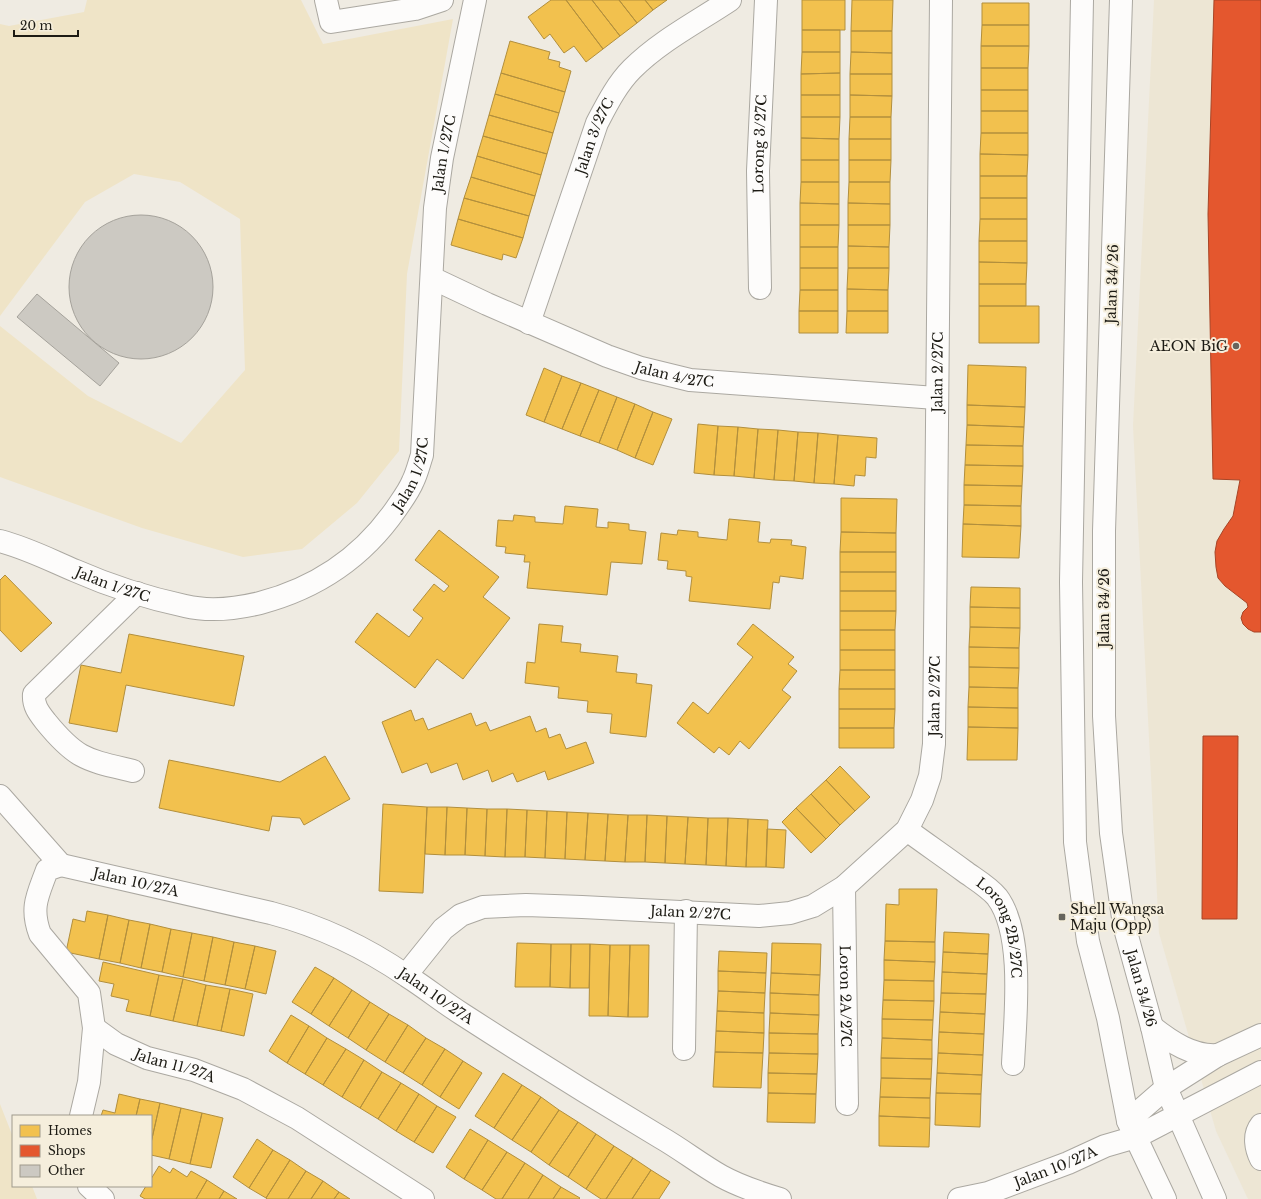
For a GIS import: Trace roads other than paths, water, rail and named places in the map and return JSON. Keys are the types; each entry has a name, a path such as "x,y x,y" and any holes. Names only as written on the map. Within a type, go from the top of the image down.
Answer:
{"street":[{"path":"326,0 331,22 415,9 442,0"},
{"name":"Jalan 1/27C","path":"0,540 22,546 76,571 137,593 186,607 214,610 246,606 278,598 317,582 341,567 371,540 388,521 413,482 422,455 435,208 442,158 475,0"},
{"name":"Jalan 3/27C","path":"529,322 597,123 614,93 631,69 652,51 730,0"},
{"name":"Lorong 3/27C","path":"760,288 758,171 766,0"},
{"name":"Jalan 2/27C","path":"406,975 443,928 461,915 483,907 526,905 686,911 759,916 790,913 813,906 844,887 907,830 922,800 930,776 934,744 936,398 941,0"},
{"path":"1082,0 1071,582 1075,842 1088,940 1108,1018 1132,1129 1165,1199"},
{"name":"Jalan 34/26","path":"1121,0 1104,531 1104,716 1111,833 1124,925 1152,1027 1166,1088 1176,1115 1215,1199"},
{"name":"Jalan 4/27C","path":"432,278 607,356 641,368 690,380 936,398"},
{"path":"133,771 80,756 63,742 36,709 33,701 34,694 137,593"},
{"path":"0,796 62,865 47,870 34,906 36,923 40,934 89,993 94,1028 89,1082 81,1115"},
{"name":"Lorong 2B/27C","path":"907,830 979,882 997,897 1007,916 1013,939 1016,971 1013,1064"},
{"name":"Jalan 10/27A","path":"62,865 174,890 301,921 361,948 406,975 459,1012 538,1062 722,1176 760,1193 780,1199"},
{"name":"Loron 2A/27C","path":"844,887 847,1104"},
{"path":"684,1049 686,911"},
{"path":"1152,1027 1171,1041 1186,1049 1207,1056 1218,1055"},
{"name":"Jalan 11/27A","path":"94,1028 116,1044 147,1058 194,1070 243,1089 297,1118 423,1199"},
{"path":"1132,1129 1166,1088 1218,1055 1261,1035"},
{"path":"1132,1129 1176,1115 1261,1072"},
{"path":"1261,1125 1258,1128 1256,1147 1261,1159"},
{"name":"Jalan 10/27A","path":"959,1199 988,1193 1068,1163 1105,1146 1132,1129"},
{"path":"90,1187 103,1199"}],"place":[{"name":"AEON BiG","path":"1236,346"},
{"name":"Shell Wangsa Maju (Opp)","path":"1062,917"}]}
